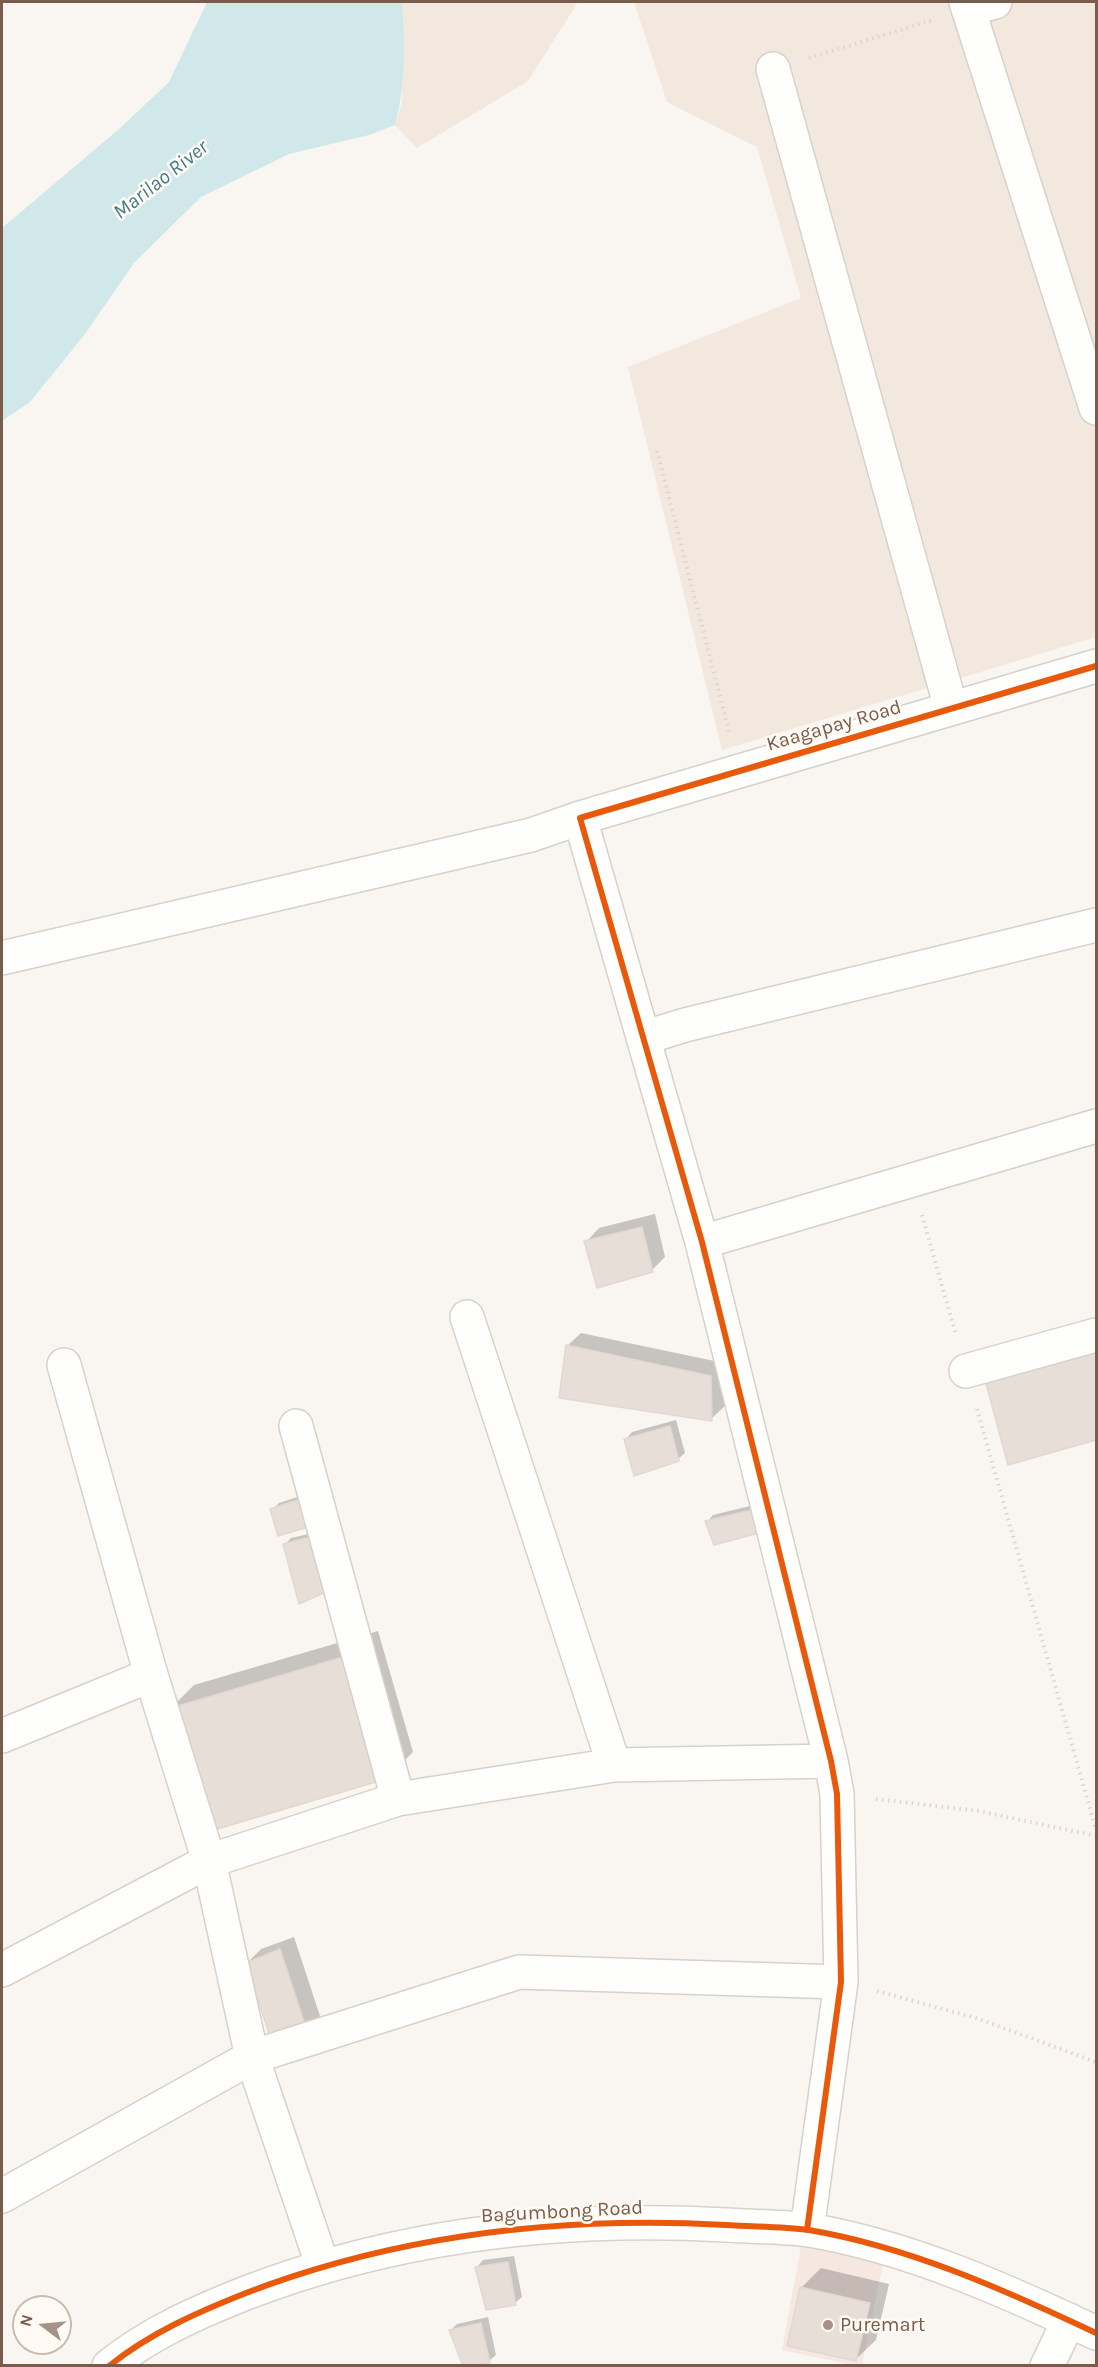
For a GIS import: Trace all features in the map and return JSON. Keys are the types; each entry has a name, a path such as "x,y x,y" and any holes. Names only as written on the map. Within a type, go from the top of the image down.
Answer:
{"street":[{"path":"976,4 1096,408"},
{"path":"773,69 951,708"},
{"name":"Kaagapay Road","path":"2,958 531,836 580,818 739,770 1096,666"},
{"path":"580,818 702,1242 831,1761 837,1794 841,1982 807,2230"},
{"path":"643,1038 685,1024 1096,925"},
{"path":"702,1242 1096,1126"},
{"path":"467,1317 614,1766"},
{"path":"966,1371 1096,1335"},
{"path":"64,1365 151,1675 209,1861 252,2057 322,2267"},
{"path":"296,1426 398,1799"},
{"path":"2,1736 151,1675"},
{"path":"2,1970 209,1861 398,1799 614,1766 831,1761"},
{"path":"2,2196 252,2057 519,1972 841,1982"},
{"name":"Bagumbong Road","path":"109,2366 163,2330 214,2306 322,2267 407,2245 458,2235 533,2227 606,2223 685,2223 807,2230 867,2243 931,2264 1083,2326"},
{"path":"1047,2366 1083,2326"}],"path":[{"path":"773,69 976,4"},
{"path":"657,451 739,770"},
{"path":"912,1180 1096,1830"},
{"path":"837,1794 979,1811 1096,1836"},
{"path":"841,1982 976,2018 1096,2062"}],"shaded area":[{"path":"402,2 578,2 528,81 417,148 395,125 402,102"},
{"path":"634,2 1096,2 1096,637 722,750 628,367 801,298 757,147 667,102"},
{"path":"801,2246 883,2264 862,2365 852,2365 782,2350"}],"water":[{"name":"Marilao River","path":"207,2 402,2 404,64 395,125 369,135 289,154 201,197 134,263 85,334 30,402 2,421 2,228 119,129 169,82"}],"building":[{"path":"642,1227 653,1272 597,1288 584,1241"},
{"path":"566,1345 711,1376 712,1421 559,1398"},
{"path":"1096,1349 1096,1440 1008,1465 985,1380"},
{"path":"670,1426 679,1461 634,1476 624,1439"},
{"path":"310,1496 315,1525 278,1536 270,1509"},
{"path":"760,1508 763,1532 714,1545 705,1521"},
{"path":"315,1536 328,1591 299,1604 283,1544"},
{"path":"353,1654 389,1778 204,1833 168,1709"},
{"path":"280,1949 308,2034 274,2049 246,1963"},
{"path":"508,2262 516,2305 486,2310 475,2267"},
{"name":"Puremart","path":"800,2287 870,2303 856,2361 787,2346"},
{"path":"481,2323 490,2363 463,2366 449,2330"}],"cycle path":[{"path":"807,2230 841,1982 837,1794 831,1761 702,1242 580,818 1096,666"},
{"path":"109,2366 141,2343 192,2316 246,2293 363,2256 423,2243 483,2234 543,2227 604,2224 665,2223 778,2227 809,2230 846,2238 883,2247 956,2272 1096,2333"}],"place":[{"name":"Puremart","path":"828,2325"}]}
